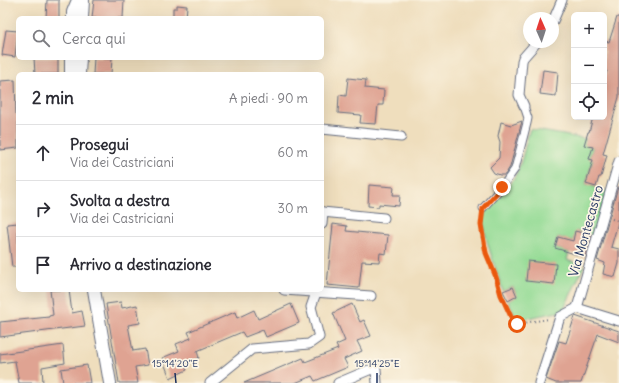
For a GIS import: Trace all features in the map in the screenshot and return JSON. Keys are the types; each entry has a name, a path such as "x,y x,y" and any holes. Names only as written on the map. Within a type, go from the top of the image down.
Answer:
{"street":[{"path":"73,16 78,0"},
{"path":"82,16 83,0"},
{"path":"557,12 562,0"},
{"path":"483,208 502,187 515,169 528,118 519,95 522,61 532,48"},
{"path":"71,60 71,72"},
{"path":"80,60 80,72"},
{"path":"324,129 401,137"},
{"name":"Via Montecastro","path":"577,308 619,161"},
{"path":"324,212 384,218"},
{"path":"94,292 110,383"},
{"path":"210,383 252,349 309,344 319,337 311,307 316,292"},
{"path":"324,292 371,296"},
{"path":"539,383 560,317 577,308 619,321"},
{"path":"338,383 368,370 376,369 377,383"}],"path":[{"path":"483,208 481,225 486,253 496,277 501,295 513,321 517,324 560,317"}],"green space":[{"path":"530,129 586,139 585,145 593,147 589,158 593,160 586,184 607,191 593,236 576,231 573,241 558,237 555,248 569,252 567,260 584,266 563,311 517,320 508,301 517,296 513,287 503,291 485,234 484,217 488,208 507,188 514,178 520,165"}],"building":[{"path":"47,0 59,0 59,16 46,16"},
{"path":"94,0 124,0 123,16 92,16"},
{"path":"177,5 187,6 186,16 173,16 173,8 177,8"},
{"path":"617,17 619,17 619,97 603,154 607,155 601,177 599,177 596,187 586,184 593,160 589,159 593,147 584,145 592,120 607,120 607,42 609,42"},
{"path":"6,30 16,31 15,57 2,55"},
{"path":"34,60 58,60 58,72 35,72"},
{"path":"94,60 112,60 111,72 93,72"},
{"path":"543,70 558,72 556,96 540,94"},
{"path":"348,78 366,80 365,88 384,90 383,105 378,105 376,124 360,123 361,115 338,113 339,95 346,96"},
{"path":"15,80 16,148 0,150 0,81"},
{"path":"522,121 510,167 505,175 494,173 490,167 499,158 500,142 498,136 501,122 511,125"},
{"path":"369,185 394,187 393,195 400,195 399,206 379,204 379,207 368,206"},
{"path":"618,187 619,219 611,247 619,249 619,263 615,277 603,274 605,263 597,260"},
{"path":"16,223 16,267 12,267 7,224"},
{"path":"333,224 347,226 346,231 388,235 386,254 380,253 379,262 362,261 359,288 327,285"},
{"path":"575,231 591,235 585,257 555,248 558,237 573,241"},
{"path":"528,261 556,264 554,284 526,281"},
{"path":"513,287 517,296 508,301 503,291"},
{"path":"50,292 69,292 72,313 82,311 85,326 0,337 0,322 49,317 53,315"},
{"path":"121,302 122,308 137,305 140,323 128,325 133,351 145,349 148,365 135,367 138,383 119,383 106,304"},
{"path":"291,304 299,323 266,337 263,330 245,337 242,332 197,351 199,358 184,364 187,370 170,378 162,358 179,351 176,344 191,338 188,332 235,312 237,318 254,310 258,319"},
{"path":"352,304 360,322 364,320 371,336 357,341 362,351 344,359 348,367 315,381 312,376 295,383 244,383 303,358 305,362 338,349 336,345 345,341 333,313"},
{"path":"575,316 619,331 619,342 598,334 581,383 556,383 546,379 559,341 566,343"},
{"path":"63,345 65,363 42,367 43,383 19,383 15,361 0,363 0,354"},
{"path":"87,365 90,383 63,383 61,369"}],"route":[{"path":"502,187 483,208 481,225 486,253 496,277 501,295 513,321 517,324"}]}
